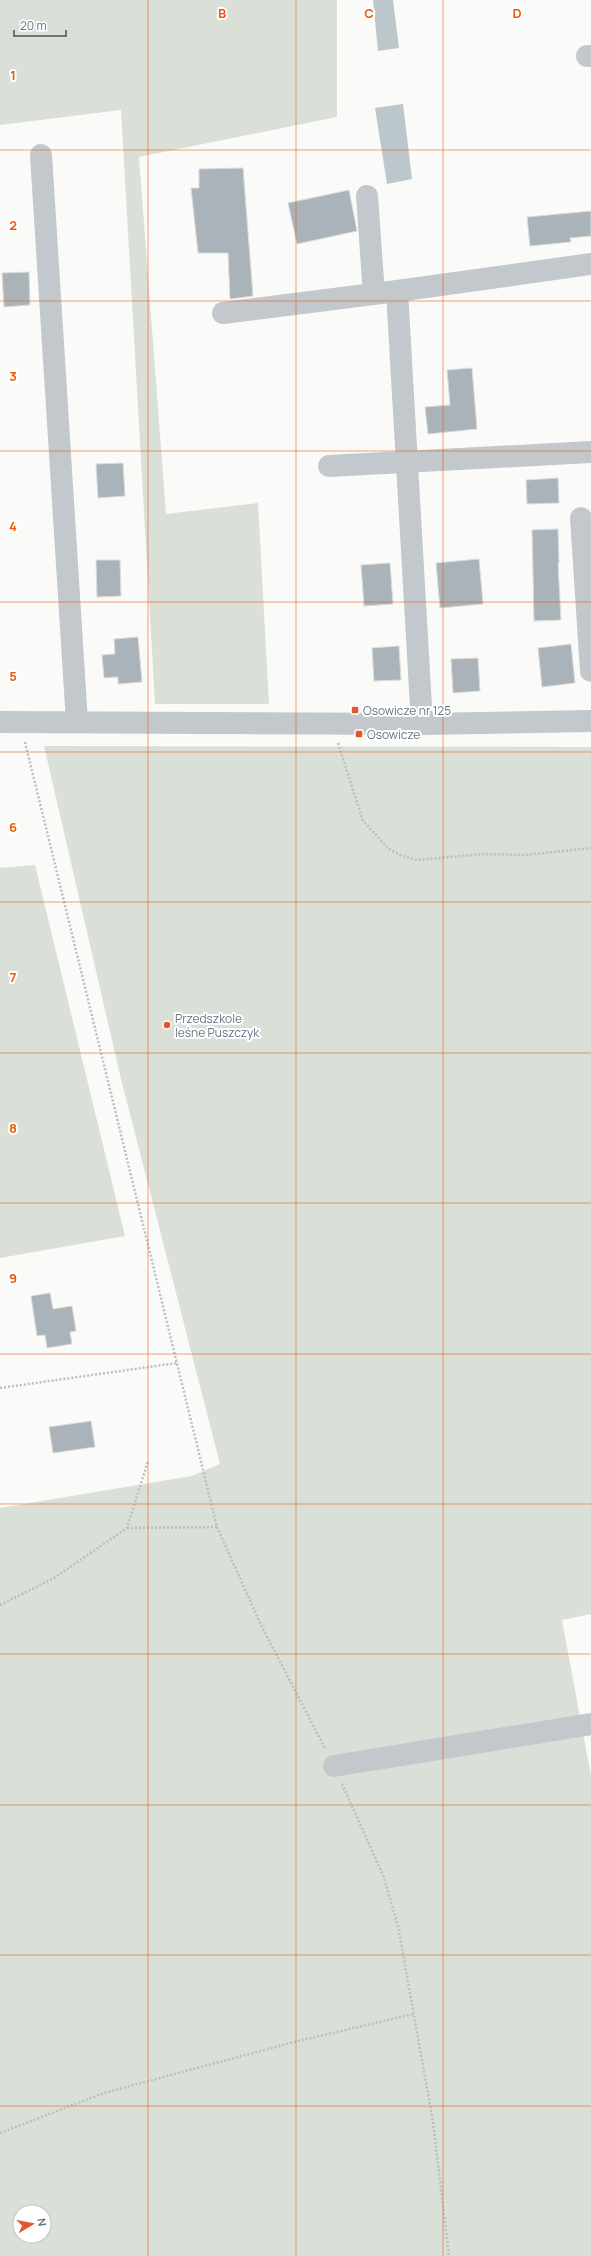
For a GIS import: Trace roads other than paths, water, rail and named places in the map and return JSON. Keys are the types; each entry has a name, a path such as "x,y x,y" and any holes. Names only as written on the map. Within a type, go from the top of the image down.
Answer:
{"street":[{"path":"40,155 77,722"},
{"path":"367,196 374,294"},
{"path":"224,314 591,264"},
{"path":"397,291 422,724"},
{"path":"329,466 591,452"},
{"path":"581,518 591,671"},
{"path":"10,722 422,724 591,721"},
{"path":"334,1766 591,1724"}],"place":[{"name":"Osowicze nr 125","path":"355,710"},
{"name":"Osowicze","path":"359,734"},
{"name":"Przedszkole leśne Puszczyk","path":"167,1025"}]}
